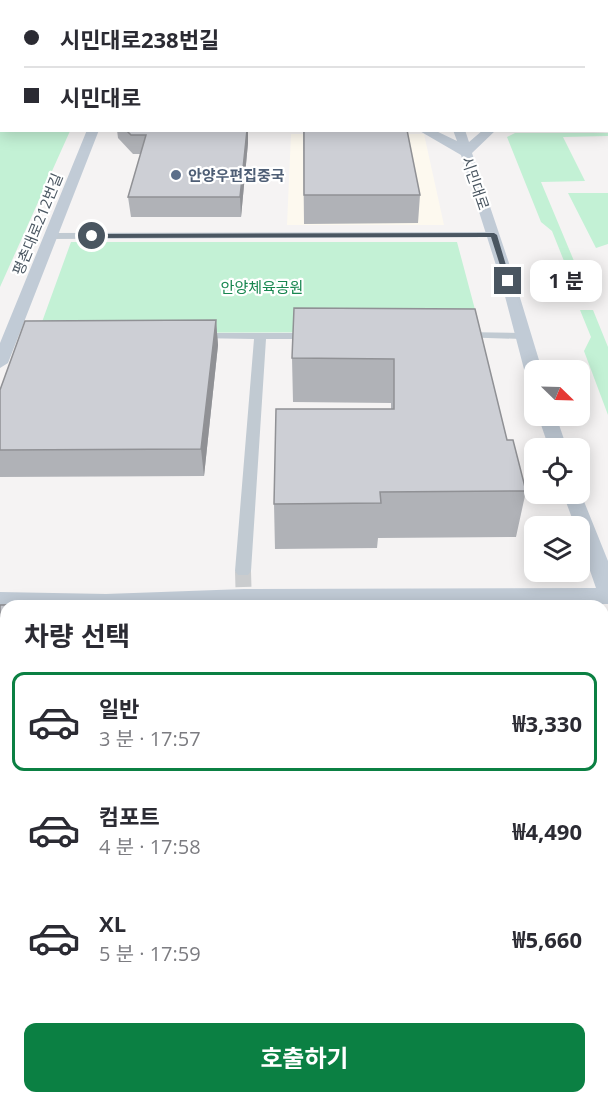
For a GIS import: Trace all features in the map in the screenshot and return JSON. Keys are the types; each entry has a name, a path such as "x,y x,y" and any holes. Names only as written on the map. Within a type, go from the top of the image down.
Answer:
{"street":[{"name":"평촌대로212번길","path":"0,363 16,337 50,236 92,132"},
{"path":"427,132 466,153 487,132"},
{"name":"시민대로","path":"460,132 494,235 530,360"},
{"path":"50,236 494,235"},
{"path":"448,335 522,336"},
{"path":"180,336 319,336"},
{"path":"243,571 260,336"},
{"path":"577,504 608,590"},
{"path":"430,600 608,596"},
{"path":"185,600 244,597 350,600"}],"shaded area":[{"path":"291,134 424,134 444,225 287,225"}],"green space":[{"path":"0,132 70,132 0,287"},
{"path":"515,133 608,133 608,136 563,137 585,181 541,182 574,261 564,261 552,231 541,222 507,137"},
{"path":"568,193 608,193 608,244 596,248"},
{"name":"안양체육공원","path":"71,242 457,242 481,332 38,333"},
{"path":"580,310 593,310 608,347 608,415 590,367 590,360 587,360 584,351 591,337"}],"building":[{"path":"128,132 247,132 240,197 128,197 146,135 131,135"},
{"path":"304,132 407,132 420,195 304,195"},
{"path":"294,308 475,309 507,440 513,440 524,491 380,492 381,503 274,504 276,409 394,409 394,359 292,358"},
{"path":"216,320 201,449 0,450 0,390 25,321"}],"tunnel":[{"path":"243,571 244,600"}],"place":[{"name":"안양우편집중국","path":"176,175"}],"route":[{"path":"92,236 494,235 508,281"}]}
